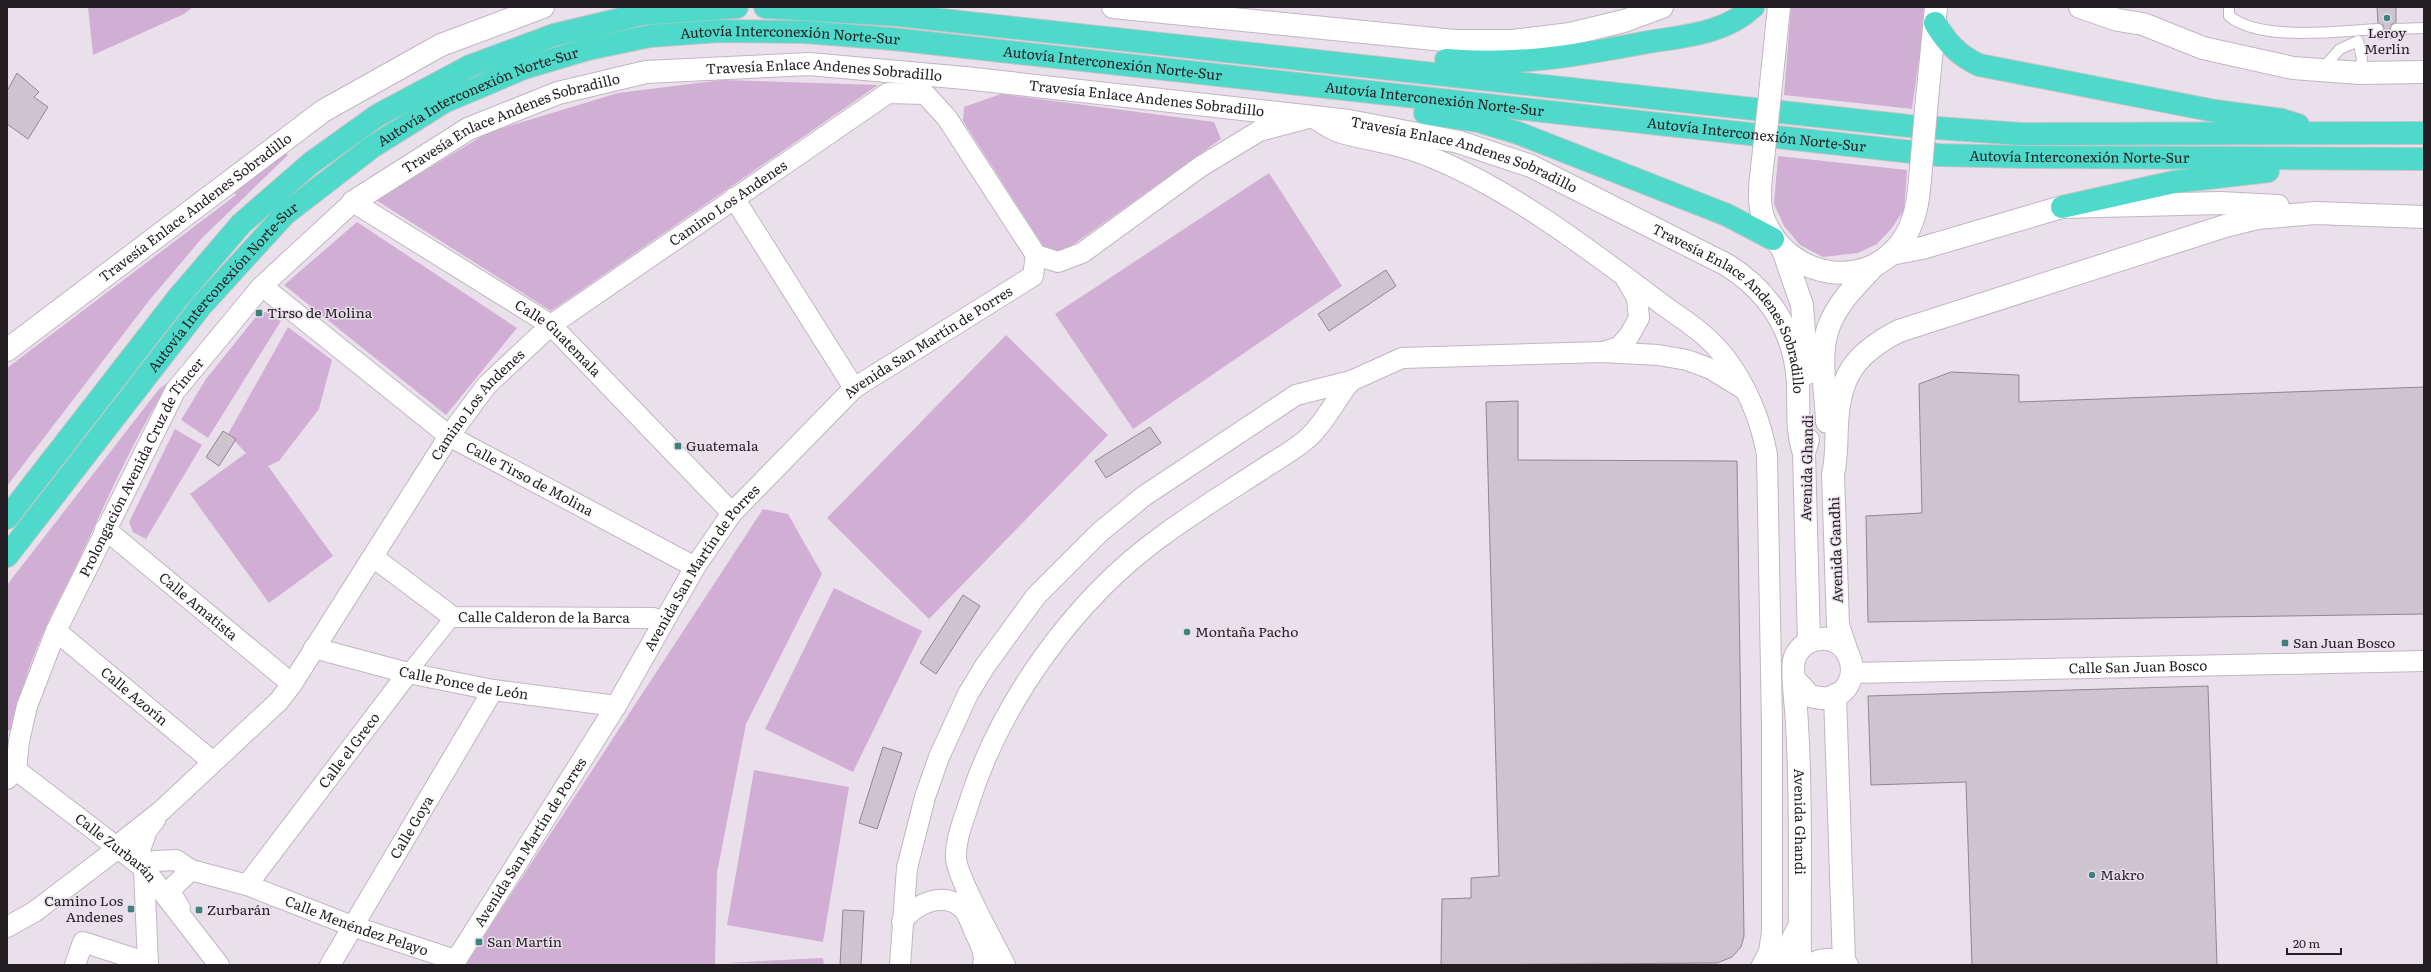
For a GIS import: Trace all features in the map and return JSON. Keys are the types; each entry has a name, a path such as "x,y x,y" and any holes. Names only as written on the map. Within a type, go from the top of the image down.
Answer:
{"highway":[{"name":"Autovía Interconexión Norte-Sur","path":"7,518 177,299 241,224 311,163 378,115 470,66 554,35 642,14 737,7"},
{"name":"Autovía Interconexión Norte-Sur","path":"765,7 897,15 1909,126 2021,134 2424,133"},
{"path":"1398,70 1436,59 1487,63 1536,61 1575,55 1714,30 1740,19 1753,7"},
{"path":"1936,15 1948,44 1963,57 1979,65 2215,111 2282,120 2322,133"},
{"name":"Autovía Interconexión Norte-Sur","path":"7,556 201,306 285,214 372,146 444,102 524,68 588,49 650,36 719,31 806,32 900,40 1939,155 2424,159"},
{"path":"1374,93 1410,111 1478,121 1518,133 1720,212 1778,244"},
{"path":"2062,208 2174,182 2263,172 2304,159"}],"street":[{"name":"Travesía Enlace Andenes Sobradillo","path":"7,350 323,111 441,45 543,7"},
{"path":"1113,7 1454,41 1512,41 1570,34 1624,21 1662,7"},
{"name":"Avenida Ghandi","path":"1779,7 1760,199 1763,218 1778,244 1802,305 1806,332 1809,438 1804,453 1809,642"},
{"path":"2080,7 2118,20 2143,24"},
{"path":"2113,7 2143,24 2203,48 2293,68 2360,73 2424,72"},
{"name":"Avenida Ghandi","path":"1833,474 1828,460 1824,352 1826,334 1840,305 1906,236 1914,218 1921,168 1936,15"},
{"name":"Travesía Enlace Andenes Sobradillo","path":"353,202 468,129 558,93 646,72 810,64 965,78 1349,121 1459,142 1531,166 1727,265 1749,279 1779,316 1789,338 1798,381 1799,438 1804,453"},
{"name":"Camino Los Andenes","path":"7,927 34,912 117,849 123,840 161,811 279,700 292,684 449,436 487,385 551,325 888,93 925,94 947,118 1036,255"},
{"path":"1036,255 1058,262 1082,253 1200,167 1259,131 1312,117 1340,132 1406,148 1459,171 1504,195 1624,275 1705,335 1724,356 1745,390 1764,435 1767,455 1772,724 1772,932 1769,952 1762,965"},
{"path":"734,198 854,388"},
{"name":"Prolongación Avenida Cruz de Tíncer","path":"10,771 27,706 56,631 105,528 175,391 262,286 353,202"},
{"name":"Calle Guatemala","path":"353,202 551,325 732,513"},
{"path":"1778,244 1802,264 1820,272 1841,273 1861,270 1883,259 2062,208 2220,203 2293,207 2316,213"},
{"path":"1833,474 1837,460 1837,424 1841,395 1850,370 1863,353 1878,342 1899,331 2224,226 2257,218 2316,213 2424,217"},
{"name":"Avenida San Martín de Porres","path":"454,963 616,706 695,567 732,513 854,388 1033,276 1036,255"},
{"path":"1603,352 1619,347 1629,336 1639,318 1637,298 1624,275"},
{"name":"Calle Tirso de Molina","path":"262,286 449,436 695,567"},
{"path":"900,965 900,941 907,868 925,797 939,757 968,694 985,666 1036,596 1100,532 1144,496 1296,396 1351,381 1402,358 1603,352 1658,355 1687,360 1711,368 1745,390"},
{"path":"1005,965 965,883 956,860 958,841 978,776 997,734 1024,683 1057,639 1130,561 1162,536 1310,436 1338,395 1351,381"},
{"name":"Avenida Gandhi","path":"1833,474 1838,625 1846,649"},
{"name":"Calle Amatista","path":"105,528 292,684"},
{"name":"Calle Calderon de la Barca","path":"373,556 453,617 653,618 662,623"},
{"name":"Calle el Greco","path":"246,885 408,673 453,617"},
{"name":"Calle Azorín","path":"56,631 213,762"},
{"path":"1822,638 1831,640 1846,649 1851,660 1852,673 1849,683 1843,691 1828,698 1810,696 1795,680 1793,662 1798,650 1809,642 1822,638"},
{"name":"Calle Ponce de León","path":"314,648 408,673 493,690 616,706"},
{"name":"Calle San Juan Bosco","path":"1852,673 2424,661"},
{"name":"Avenida Ghandi","path":"1795,680 1798,732 1800,965"},
{"name":"Calle Goya","path":"330,965 493,690"},
{"path":"1811,965 1824,960 1845,964 1835,695"},
{"name":"Calle Zurbarán","path":"10,771 144,868 214,958"},
{"name":"Camino Los Andenes","path":"148,964 144,868 140,850 147,830 161,811"},
{"name":"Calle Menéndez Pelayo","path":"144,868 155,861 167,859 176,860 191,870 246,885 454,963"},
{"path":"191,870 172,888 172,895 214,958"},
{"path":"902,922 909,911 922,903 939,900 954,902 965,911 992,965"},
{"path":"147,924 164,916 176,923 214,958"},
{"path":"1779,965 1800,924"},
{"path":"900,941 909,965"},
{"path":"75,965 83,942 148,964"},
{"path":"982,945 984,960 982,965"}],"lane":[{"path":"2229,7 2229,16 2244,24 2285,33 2378,30"},
{"path":"2396,29 2424,28"},
{"path":"2321,70 2340,50 2358,42 2362,58 2360,73"}],"shaded area":[{"path":"88,7 193,7 184,14 93,55"},
{"path":"1791,7 1926,7 1912,109 1784,95"},
{"path":"722,80 878,85 551,311 376,200 489,132 618,93"},
{"path":"1001,94 1214,122 1221,139 1060,254 1045,249 963,121 964,107"},
{"path":"283,151 288,155 202,238 148,302 7,486 7,368 236,195 232,191"},
{"path":"1778,156 1907,170 1904,210 1892,228 1877,244 1858,253 1823,257 1800,245 1784,226 1774,204"},
{"path":"1269,173 1342,286 1133,429 1055,314"},
{"path":"357,222 517,328 446,415 284,285"},
{"path":"266,312 281,321 208,438 181,420 206,379 259,313"},
{"path":"288,327 332,360 319,409 279,461 268,466 333,556 269,603 190,494 246,453 228,434"},
{"path":"1006,335 1108,435 929,619 827,518"},
{"path":"170,381 134,444 46,627 28,672 11,730 7,731 7,585 159,389"},
{"path":"175,429 202,445 146,539 133,532 129,522"},
{"path":"763,509 788,514 822,574 746,724 717,873 715,965 467,965 468,960"},
{"path":"834,588 922,631 853,772 765,729"},
{"path":"754,770 849,787 823,942 727,925"},
{"path":"823,958 824,965 725,963"}],"building":[{"name":"Leroy Merlin","path":"2377,7 2396,7 2396,22 2392,24 2390,29 2397,38 2378,39 2378,36 2382,34 2384,29 2383,25 2378,23"},
{"path":"17,73 39,92 34,97 48,107 28,139 7,124 7,91"},
{"path":"1386,270 1396,286 1329,331 1318,314"},
{"path":"1951,372 2019,375 2019,402 2424,387 2424,614 1868,622 1866,516 1922,513 1919,384"},
{"path":"1518,401 1518,460 1737,461 1744,936 1741,947 1732,957 1717,963 1441,965 1442,899 1471,898 1471,878 1499,876 1486,402"},
{"path":"1150,427 1161,443 1106,478 1095,461"},
{"path":"223,431 236,439 219,466 206,457"},
{"path":"963,595 980,606 936,674 920,663"},
{"name":"Makro","path":"2208,686 2217,965 1972,965 1966,782 1871,785 1868,696"},
{"path":"883,747 902,753 877,829 859,823"},
{"path":"843,910 864,911 861,965 840,965"}],"place":[{"name":"Leroy Merlin","path":"2387,18"},
{"name":"Tirso de Molina","path":"259,313"},
{"name":"Guatemala","path":"678,446"},
{"name":"Montaña Pacho","path":"1187,632"},
{"name":"San Juan Bosco","path":"2285,643"},
{"name":"Makro","path":"2092,875"},
{"name":"Camino Los Andenes","path":"131,909"},
{"name":"Zurbarán","path":"199,910"},
{"name":"San Martín","path":"479,942"}]}
